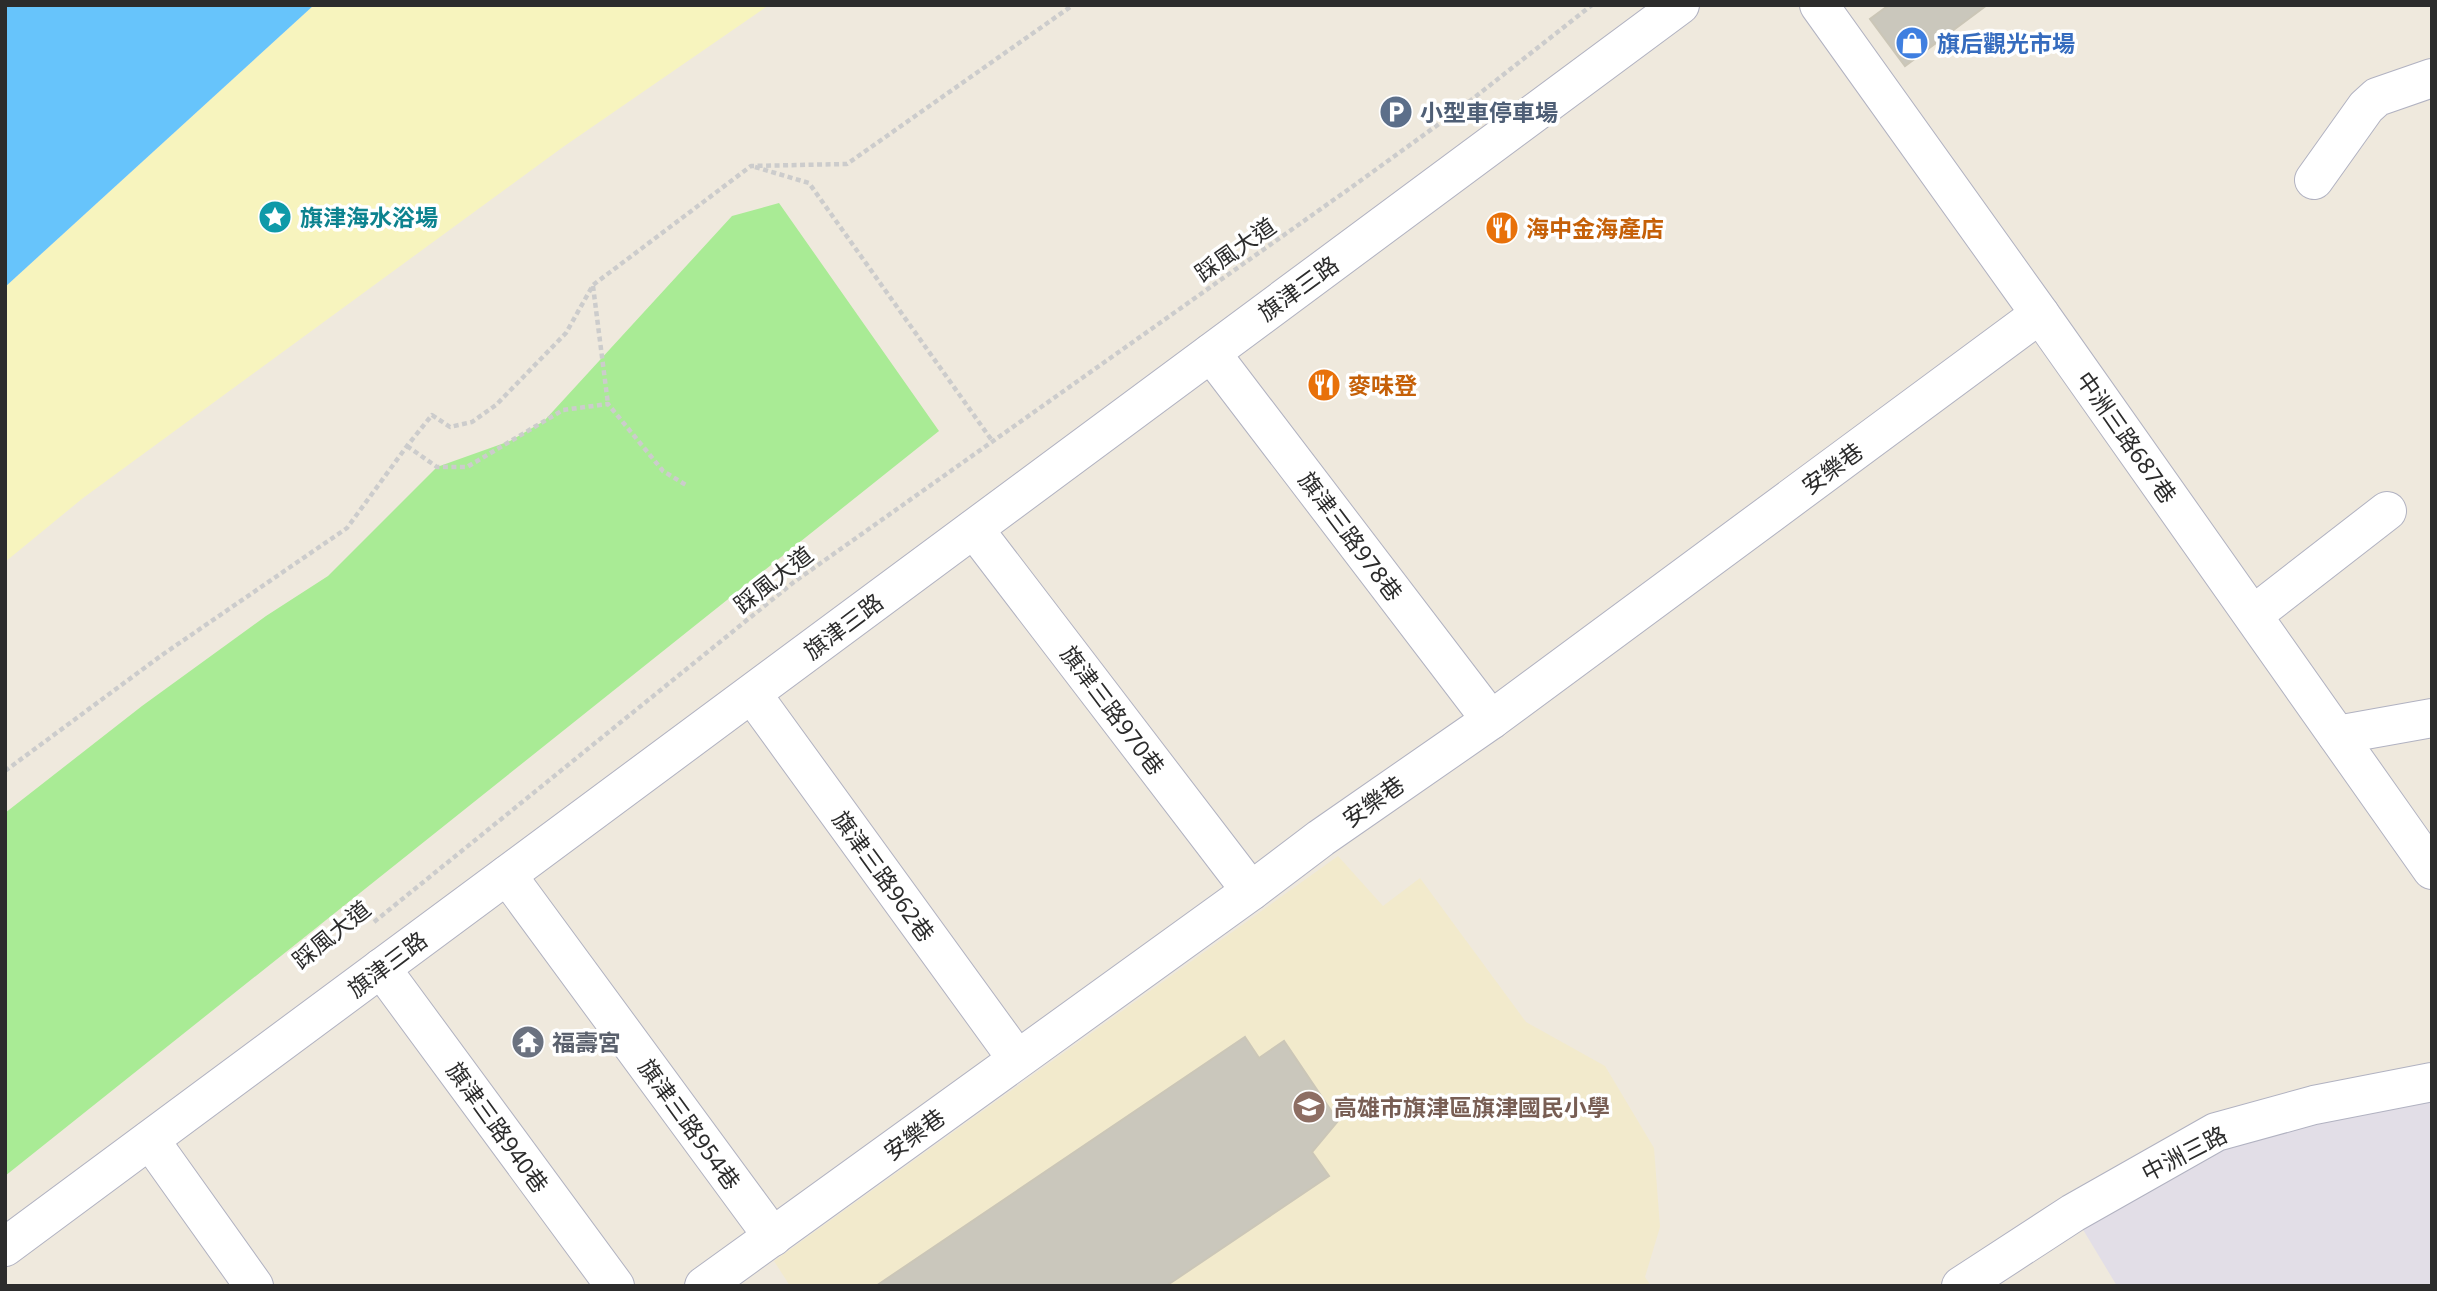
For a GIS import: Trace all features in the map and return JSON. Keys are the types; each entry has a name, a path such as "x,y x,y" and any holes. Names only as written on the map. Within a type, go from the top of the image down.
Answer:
{"street":[{"name":"旗津三路","path":"5,1247 1680,5"},
{"name":"中洲三路687巷","path":"1819,5 2432,870"},
{"path":"2314,180 2366,107 2377,97 2432,78"},
{"name":"安樂巷","path":"704,1286 745,1274 773,1237 1321,838 1491,720 2040,314"},
{"name":"旗津三路978巷","path":"1211,353 1491,720"},
{"path":"2253,615 2387,511"},
{"name":"旗津三路970巷","path":"974,529 1251,891"},
{"name":"旗津三路962巷","path":"752,694 1017,1059"},
{"path":"2337,735 2432,718"},
{"name":"旗津三路954巷","path":"507,875 773,1237"},
{"name":"旗津三路940巷","path":"381,968 615,1286"},
{"name":"中洲三路","path":"1961,1286 2073,1213 2216,1132 2314,1105 2432,1082"},
{"path":"150,1140 254,1286"}],"path":[{"path":"5,771 162,655 348,528 432,415 450,427 471,422 496,405 566,333 593,285 751,166 847,164 1073,5"},
{"name":"踩風大道","path":"373,923 794,582 1461,108 1592,5"},
{"path":"751,166 809,183 993,442"},
{"path":"593,285 608,404 663,471 686,485"},
{"path":"407,446 437,467 467,467 563,410 608,404"}],"shaded area":[{"name":"高雄市旗津區旗津國民小學","path":"1338,856 1383,906 1420,878 1526,1022 1605,1066 1654,1148 1660,1227 1645,1277 1651,1286 790,1286 774,1261"},
{"path":"2432,1082 2432,1286 2117,1286 2073,1213 2216,1132"}],"green space":[{"path":"779,203 939,431 5,1176 5,813 142,706 266,616 328,576 437,467 510,441 544,421 732,216"}],"sand":[{"name":"旗津海水浴場","path":"314,5 769,5 563,147 83,498 5,562 5,287"}],"water":[{"path":"5,5 314,5 5,287"}],"building":[{"name":"旗后觀光市場","path":"1889,5 1987,5 1905,66 1870,19"},
{"path":"1245,1037 1259,1058 1284,1041 1338,1121 1312,1152 1329,1176 1166,1286 876,1286"}],"place":[{"name":"旗后觀光市場","path":"1912,43"},
{"name":"小型車停車場","path":"1396,112"},
{"name":"旗津海水浴場","path":"275,217"},
{"name":"海中金海產店","path":"1502,228"},
{"name":"麥味登","path":"1324,385"},
{"name":"福壽宮","path":"528,1042"},
{"name":"高雄市旗津區旗津國民小學","path":"1309,1107"}]}
